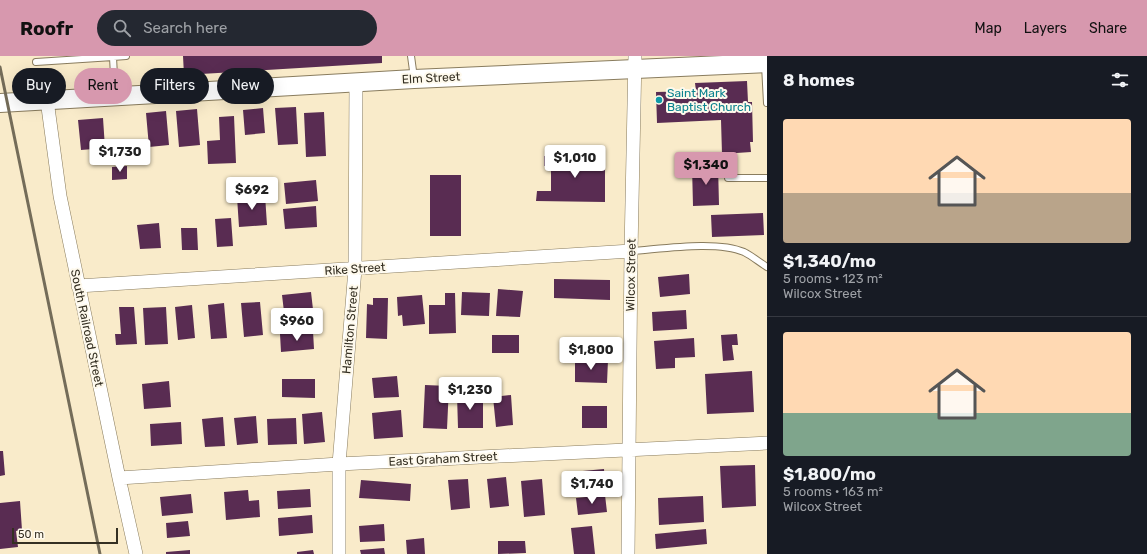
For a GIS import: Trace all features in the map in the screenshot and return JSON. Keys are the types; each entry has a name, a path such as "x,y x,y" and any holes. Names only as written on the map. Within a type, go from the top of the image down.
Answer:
{"main road":[{"name":"Elm Street","path":"132,94 414,79 634,62 766,63"},
{"name":"Elm Street","path":"0,103 12,102"}],"street":[{"name":"Wilcox Street","path":"628,554 634,62"},
{"name":"Hamilton Street","path":"339,554 339,464 355,269 356,82"},
{"name":"South Railroad Street","path":"48,104 60,196 136,554"},
{"name":"Rike Street","path":"78,286 631,251"},
{"name":"East Graham Street","path":"119,478 339,464 767,443"}],"lane":[{"path":"36,62 126,56"},
{"path":"411,56 414,79"},
{"path":"113,57 114,68"},
{"path":"766,63 767,103"},
{"path":"728,178 767,178"},
{"path":"631,251 693,246 720,246 743,252 767,267"}],"building":[{"path":"183,56 382,56 382,63 274,70 274,68 217,68 217,73 209,73 209,68 184,68"},
{"path":"747,81 748,102 752,102 753,142 750,142 751,152 722,154 721,120 657,123 656,92 696,91 695,83"},
{"path":"296,107 298,144 278,145 275,108"},
{"path":"263,108 265,133 245,135 243,110"},
{"path":"197,109 200,145 179,147 176,111"},
{"path":"166,111 169,145 149,147 146,113"},
{"path":"324,112 326,156 306,157 304,113"},
{"path":"234,116 236,163 208,164 207,141 220,140 219,117"},
{"path":"103,118 105,148 81,150 78,120"},
{"path":"544,156 605,156 605,202 536,201 537,191 551,191 551,166 544,166"},
{"path":"718,165 719,205 693,206 692,166"},
{"path":"127,166 127,179 112,180 112,167"},
{"path":"430,175 461,175 461,236 430,236"},
{"path":"316,180 318,201 286,204 284,183"},
{"path":"265,195 267,225 239,227 237,197"},
{"path":"316,206 317,227 285,229 283,209"},
{"path":"763,213 764,235 712,237 711,215"},
{"path":"231,218 233,246 217,247 215,219"},
{"path":"159,223 161,248 140,249 137,225"},
{"path":"181,228 197,228 198,250 182,250"},
{"path":"689,274 690,294 660,297 658,277"},
{"path":"554,279 610,280 610,300 554,298"},
{"path":"498,289 523,291 520,317 496,316"},
{"path":"311,292 314,318 285,320 282,295"},
{"path":"462,292 490,293 489,316 461,315"},
{"path":"445,293 455,293 456,333 429,334 429,305 445,305"},
{"path":"422,295 425,324 403,326 402,315 398,316 397,297"},
{"path":"373,298 388,298 387,339 366,338 367,304 373,305"},
{"path":"260,302 263,335 244,337 241,303"},
{"path":"224,303 227,338 211,339 208,305"},
{"path":"192,305 195,338 178,340 175,307"},
{"path":"119,307 134,307 137,344 116,345 115,334 121,334"},
{"path":"166,307 168,344 145,345 143,308"},
{"path":"686,310 687,329 653,331 652,312"},
{"path":"313,331 314,349 281,352 280,334"},
{"path":"737,334 738,345 732,345 734,360 723,361 721,335"},
{"path":"492,335 519,335 519,353 492,353"},
{"path":"694,338 695,357 675,358 675,368 656,369 654,341"},
{"path":"575,359 608,360 607,383 575,382"},
{"path":"752,371 754,412 707,414 705,374"},
{"path":"397,376 399,397 374,398 372,378"},
{"path":"282,379 315,379 315,398 282,397"},
{"path":"169,381 171,407 144,409 142,384"},
{"path":"425,385 449,386 447,429 423,428"},
{"path":"457,395 483,395 483,428 458,428"},
{"path":"511,395 513,425 496,427 493,397"},
{"path":"582,406 607,406 607,428 582,428"},
{"path":"401,410 403,437 374,439 372,413"},
{"path":"322,412 325,442 304,444 302,414"},
{"path":"256,416 258,443 237,445 234,418"},
{"path":"223,417 225,446 205,447 202,419"},
{"path":"296,418 297,444 268,445 267,419"},
{"path":"181,422 182,444 151,446 150,424"},
{"path":"0,451 3,451 5,475 0,476"},
{"path":"755,465 756,506 722,508 720,466"},
{"path":"604,469 605,486 573,489 572,472"},
{"path":"506,477 509,506 490,508 487,479"},
{"path":"468,479 470,508 451,510 448,480"},
{"path":"542,479 545,515 524,517 521,481"},
{"path":"361,480 411,484 410,501 359,498"},
{"path":"310,489 311,507 278,509 277,491"},
{"path":"248,490 249,501 259,500 260,517 226,520 224,492"},
{"path":"191,494 193,513 162,516 160,497"},
{"path":"605,495 607,512 578,515 576,498"},
{"path":"703,496 704,522 659,525 658,498"},
{"path":"20,501 22,530 16,531 18,547 0,549 0,503"},
{"path":"312,515 313,533 279,536 278,518"},
{"path":"188,521 190,536 167,538 166,523"},
{"path":"384,524 385,541 360,542 359,526"},
{"path":"592,526 595,554 574,554 571,528"},
{"path":"706,529 707,544 656,549 655,534"},
{"path":"424,538 425,554 407,554 406,540"},
{"path":"498,541 525,541 526,553 498,554"},
{"path":"384,548 385,554 361,554 360,550"},
{"path":"190,550 190,554 166,554 166,552"},
{"path":"313,550 314,554 297,554 297,552"}],"railway":[{"path":"0,67 100,554"}],"place":[{"name":"Saint Mark Baptist Church","path":"659,100"}]}
